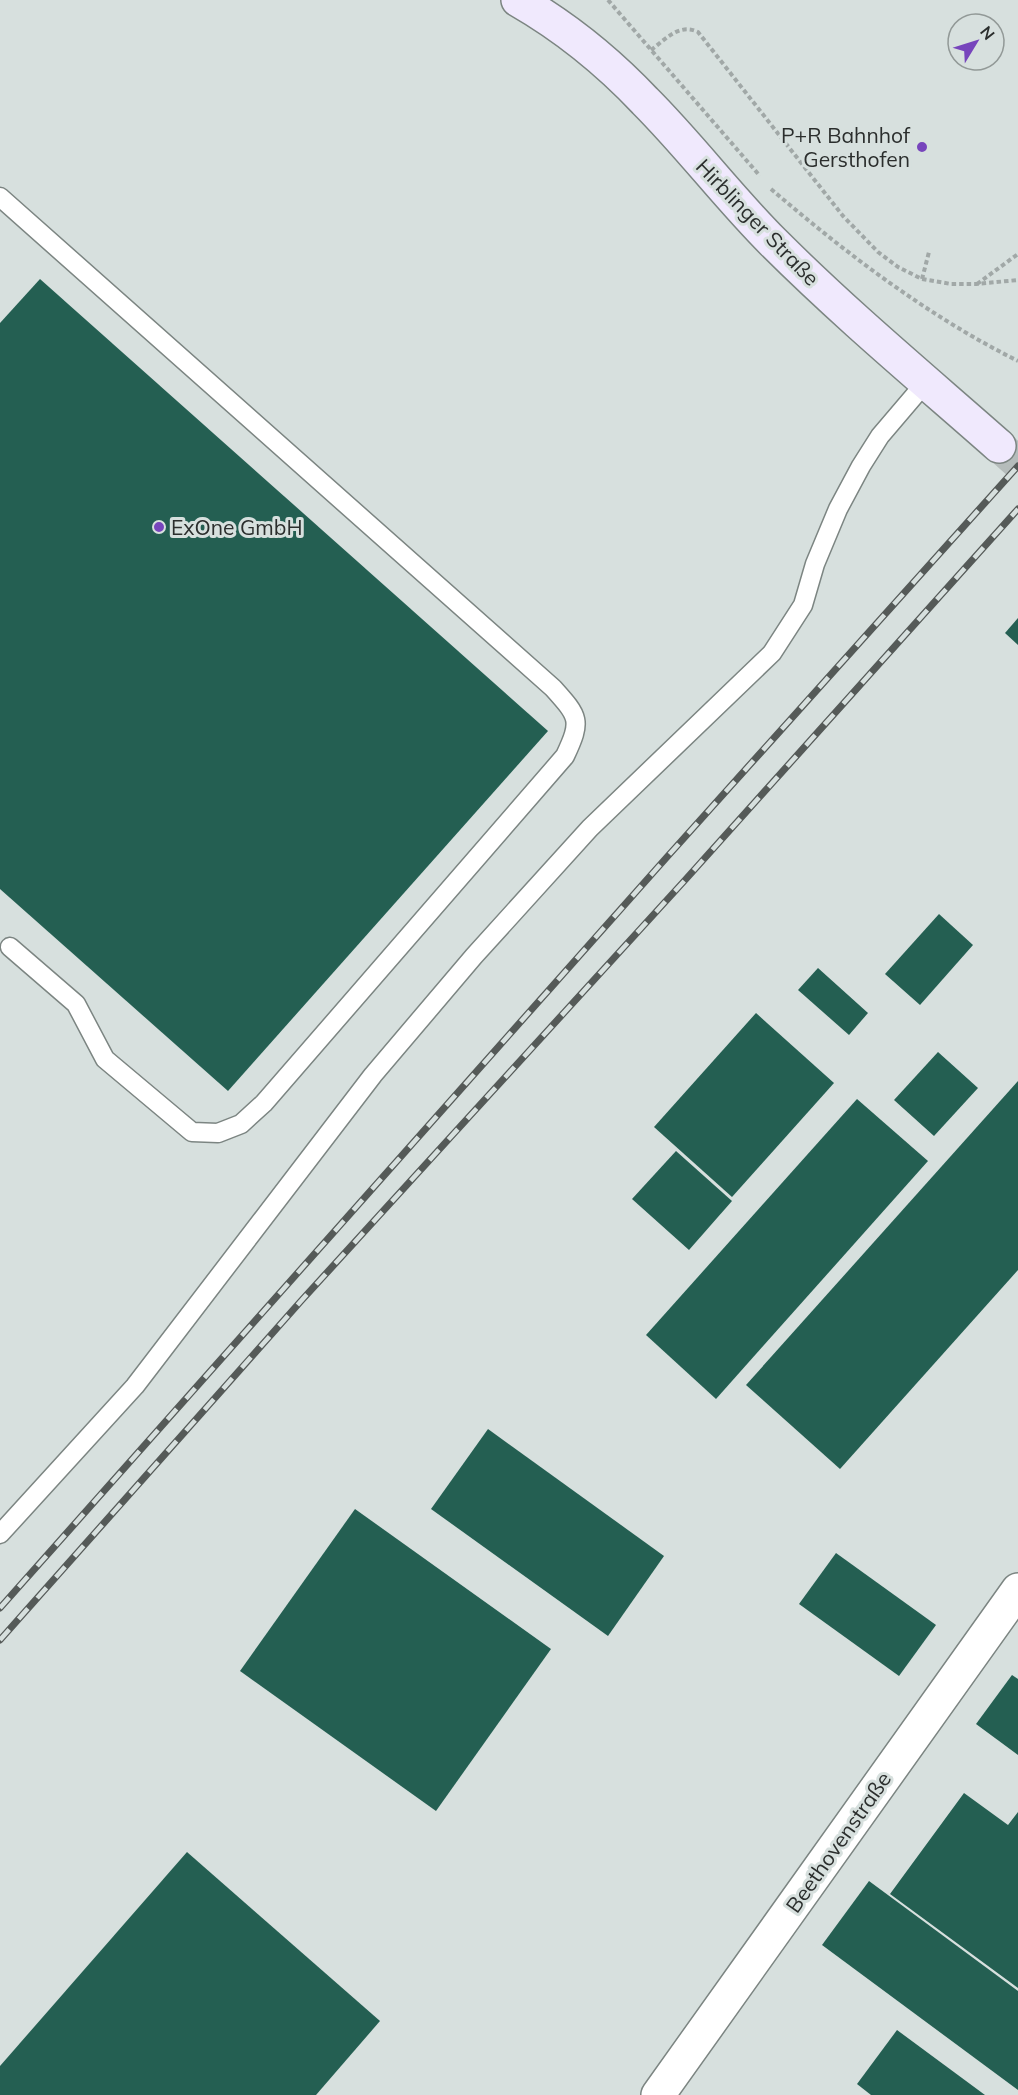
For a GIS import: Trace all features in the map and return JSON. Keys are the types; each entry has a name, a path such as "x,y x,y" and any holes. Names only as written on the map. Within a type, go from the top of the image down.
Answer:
{"main road":[{"name":"Hirblinger Straße","path":"518,0 566,31 620,77 645,101 773,242 999,446"}],"street":[{"name":"Beethovenstraße","path":"658,2095 1018,1590"}],"lane":[{"path":"0,197 553,688 572,710 577,731 565,756 264,1103 241,1124 218,1133 192,1132 105,1059 76,1004 10,947"},
{"path":"0,1534 135,1386 373,1075 474,956 590,828 772,653 803,605 815,564 838,509 861,466 880,436 926,382"}],"path":[{"path":"608,0 780,197 882,279 1018,361"},
{"path":"651,50 681,29 698,32 843,216 878,252 898,267 922,279 951,284 1018,280"},
{"path":"922,279 929,252"},
{"path":"976,284 1018,254"}],"building":[{"name":"ExOne GmbH","path":"40,279 548,731 228,1091 0,889 0,323"},
{"path":"1018,618 1018,645 1005,633"},
{"path":"939,914 973,945 920,1005 885,974"},
{"path":"818,968 868,1013 849,1035 798,990"},
{"path":"756,1013 834,1083 732,1197 654,1127"},
{"path":"938,1052 978,1088 934,1136 894,1100"},
{"path":"1018,1081 1018,1270 840,1469 746,1385"},
{"path":"857,1099 928,1161 716,1399 646,1335"},
{"path":"676,1151 732,1201 689,1250 632,1199"},
{"path":"488,1429 664,1556 608,1636 431,1509"},
{"path":"355,1509 551,1649 436,1811 240,1671"},
{"path":"836,1553 936,1625 899,1676 799,1604"},
{"path":"1012,1675 1018,1679 1018,1755 976,1724"},
{"path":"964,1793 1008,1825 1018,1812 1018,1988 890,1894"},
{"path":"187,1852 380,2021 316,2095 0,2095 0,2066"},
{"path":"869,1881 1018,1991 1018,2090 822,1945"},
{"path":"897,2030 985,2095 871,2095 857,2084"}],"tunnel":[{"path":"999,446 1018,463"}],"railway":[{"path":"0,1608 667,857 1018,466"},
{"path":"0,1640 301,1301 686,879 1018,509"}],"place":[{"name":"P+R Bahnhof Gersthofen","path":"922,147"},
{"name":"ExOne GmbH","path":"159,527"}]}
